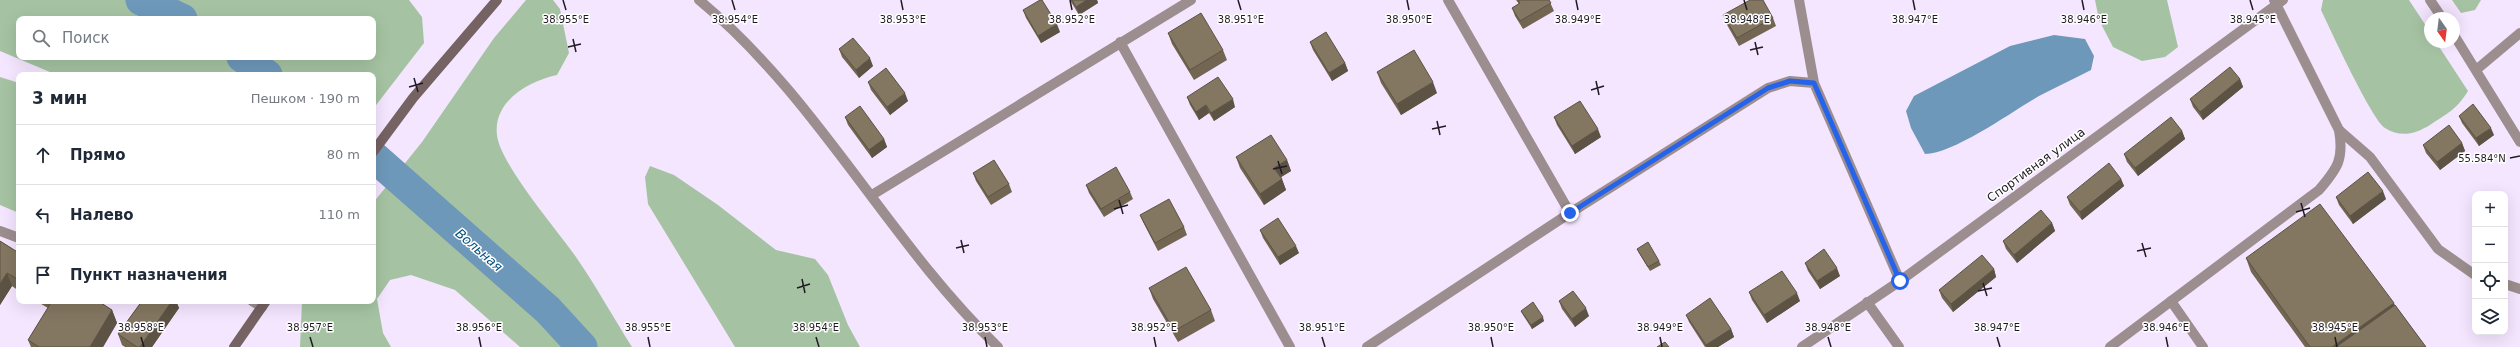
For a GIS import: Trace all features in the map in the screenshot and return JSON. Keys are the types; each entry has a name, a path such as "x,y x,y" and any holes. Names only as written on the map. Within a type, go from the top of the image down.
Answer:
{"street":[{"path":"376,148 413,98 498,0"},
{"path":"700,0 738,33 788,90 872,195 935,279 968,318 998,347"},
{"path":"872,195 1191,0"},
{"path":"1448,0 1570,213"},
{"path":"1799,0 1814,83 1900,281"},
{"path":"2430,0 2438,12"},
{"path":"2110,347 2319,190 2334,172 2343,150 2339,130 2277,2"},
{"name":"Спортивная улица","path":"1802,347 1900,281 2277,2"},
{"path":"2476,70 2520,33"},
{"path":"1120,42 1290,347"},
{"path":"2460,45 2520,142"},
{"path":"1368,347 1570,213 1768,88 1790,81 1814,83"},
{"path":"2339,130 2370,158 2438,248 2472,273"},
{"path":"0,231 16,237"},
{"path":"2508,285 2520,289"},
{"path":"2171,301 2203,347"},
{"path":"1867,302 1898,347"},
{"path":"234,347 264,304"}],"green space":[{"path":"0,0 409,0 422,17 424,43 376,105 376,72 50,72 21,60 376,60 376,16 16,16 16,58 0,51"},
{"path":"526,0 553,0 560,9 569,53 557,75 535,82 515,94 507,103 501,112 497,123 497,135 500,147 518,179 576,257 632,347 520,347 455,290 411,275 390,280 377,299 383,333 391,347 300,347 302,304 376,304 376,199 422,142 494,38"},
{"path":"2095,0 2167,0 2178,47 2165,57 2142,61 2113,47 2099,20"},
{"path":"2323,0 2409,0 2424,23 2424,48 2440,48 2468,91 2460,103 2451,111 2419,131 2402,134 2385,128 2361,92 2321,10"},
{"path":"2452,0 2481,0 2475,10 2461,13"},
{"path":"0,77 16,82 16,212 0,205"},
{"path":"650,166 674,175 718,205 776,250 815,259 828,275 848,325 860,347 735,347 648,204 645,177"}],"water":[{"path":"2054,35 2085,39 2094,56 2091,70 2039,96 1983,131 1952,147 1925,154 1911,128 1906,111 1914,96 2010,46"}],"building":[{"path":"1042,0 1057,24 1038,36 1023,10"},
{"path":"1072,0 1087,0 1076,7"},
{"path":"1518,0 1549,0 1551,3 1520,21 1512,8 1520,3"},
{"path":"1750,0 1763,0 1773,18 1737,38 1723,15"},
{"path":"1201,13 1223,50 1190,70 1168,33"},
{"path":"1326,32 1345,63 1329,73 1310,42"},
{"path":"853,38 870,58 856,70 839,49"},
{"path":"1414,50 1433,82 1397,104 1377,72"},
{"path":"2230,67 2240,79 2200,112 2190,99"},
{"path":"886,68 905,93 887,107 868,82"},
{"path":"1218,77 1233,99 1211,113 1206,105 1196,112 1187,97"},
{"path":"1580,101 1598,129 1572,146 1554,117"},
{"path":"2473,104 2491,128 2476,138 2459,116"},
{"path":"860,106 884,139 869,150 845,117"},
{"path":"2171,117 2182,131 2135,168 2124,154"},
{"path":"2449,125 2462,143 2437,162 2423,145"},
{"path":"1271,135 1287,160 1274,168 1282,179 1260,194 1236,157"},
{"path":"994,160 1009,184 988,197 973,173"},
{"path":"2109,163 2121,179 2080,212 2067,197"},
{"path":"1116,167 1130,192 1101,209 1086,185"},
{"path":"2368,172 2383,191 2350,216 2336,197"},
{"path":"1169,199 1184,227 1155,243 1140,215"},
{"path":"2320,204 2394,303 2332,347 2310,347 2246,258"},
{"path":"2041,210 2052,223 2014,255 2003,241"},
{"path":"1278,218 1296,246 1278,257 1260,230"},
{"path":"0,241 16,251 16,278 7,273 0,284"},
{"path":"1648,242 1659,261 1648,267 1637,249"},
{"path":"1824,249 1837,268 1817,281 1805,263"},
{"path":"1982,255 1994,269 1951,304 1939,290"},
{"path":"1186,267 1211,310 1174,331 1149,288"},
{"path":"1782,271 1797,293 1764,315 1749,292"},
{"path":"1573,291 1586,308 1572,319 1559,301"},
{"path":"1710,298 1731,329 1706,345 1686,315"},
{"path":"1533,302 1543,317 1531,325 1521,311"},
{"path":"50,304 103,304 112,310 90,347 39,347 28,340"},
{"path":"140,304 170,304 140,347 137,347 118,334"},
{"path":"2395,305 2426,347 2336,347"},
{"path":"1665,342 1669,347 1657,347"}],"waterway":[{"name":"Вольная","path":"141,0 176,16"},
{"name":"Вольная","path":"246,60 263,72"},
{"name":"Вольная","path":"376,159 548,310 582,347"}],"route":[{"path":"1570,213 1768,88 1790,81 1814,83 1900,281"}]}
